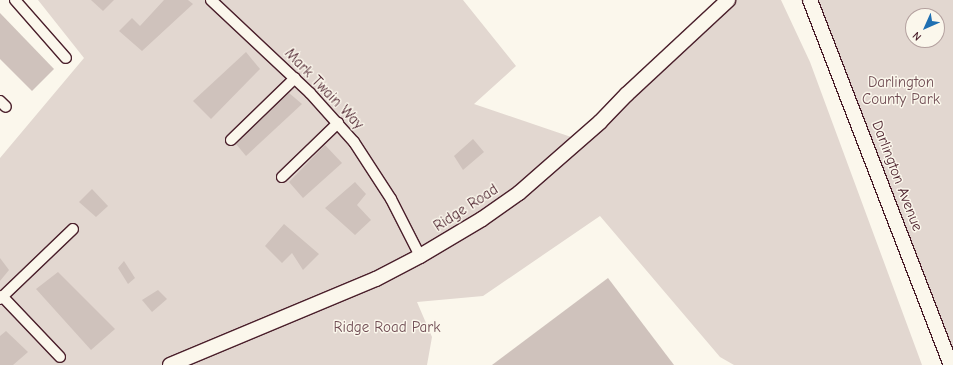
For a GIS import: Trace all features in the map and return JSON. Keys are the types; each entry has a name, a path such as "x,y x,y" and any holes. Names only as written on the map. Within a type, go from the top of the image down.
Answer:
{"street":[{"path":"15,0 66,58"},
{"name":"Mark Twain Way","path":"211,0 295,78 338,123 376,173 420,256"},
{"name":"Ridge Road","path":"170,365 376,279 420,256 482,219 519,193 600,122 626,94 728,0"},
{"name":"Darlington Avenue","path":"810,0 951,365"},
{"path":"231,140 295,78"},
{"path":"282,177 338,123"},
{"path":"60,357 1,298 73,229"}],"green space":[{"name":"Ridge Road Park","path":"38,0 463,0 516,66 474,104 577,139 732,0 781,0 810,62 922,365 734,365 720,357 600,216 483,296 417,302 432,337 427,365 0,365 0,158 84,58"},
{"name":"Darlington County Park","path":"810,0 953,0 953,365"}],"building":[{"path":"91,0 114,0 103,11"},
{"path":"164,0 188,0 193,4 142,51 119,31 132,18 140,26"},
{"path":"0,13 54,69 32,91 0,59"},
{"path":"246,52 260,69 211,119 193,101"},
{"path":"289,93 302,104 246,156 236,144"},
{"path":"473,139 484,152 463,170 454,156"},
{"path":"325,145 342,163 303,198 289,182"},
{"path":"355,182 366,194 357,205 371,220 355,235 325,208"},
{"path":"92,189 108,206 96,217 79,202"},
{"path":"284,224 319,254 303,270 292,253 282,263 265,246"},
{"path":"0,258 9,270 0,281"},
{"path":"124,261 135,278 128,284 118,268"},
{"path":"58,272 115,329 91,350 36,289"},
{"path":"608,278 674,365 492,365"},
{"path":"158,290 167,299 152,312 142,300"},
{"path":"6,331 28,352 13,365 0,365 0,336"}]}
